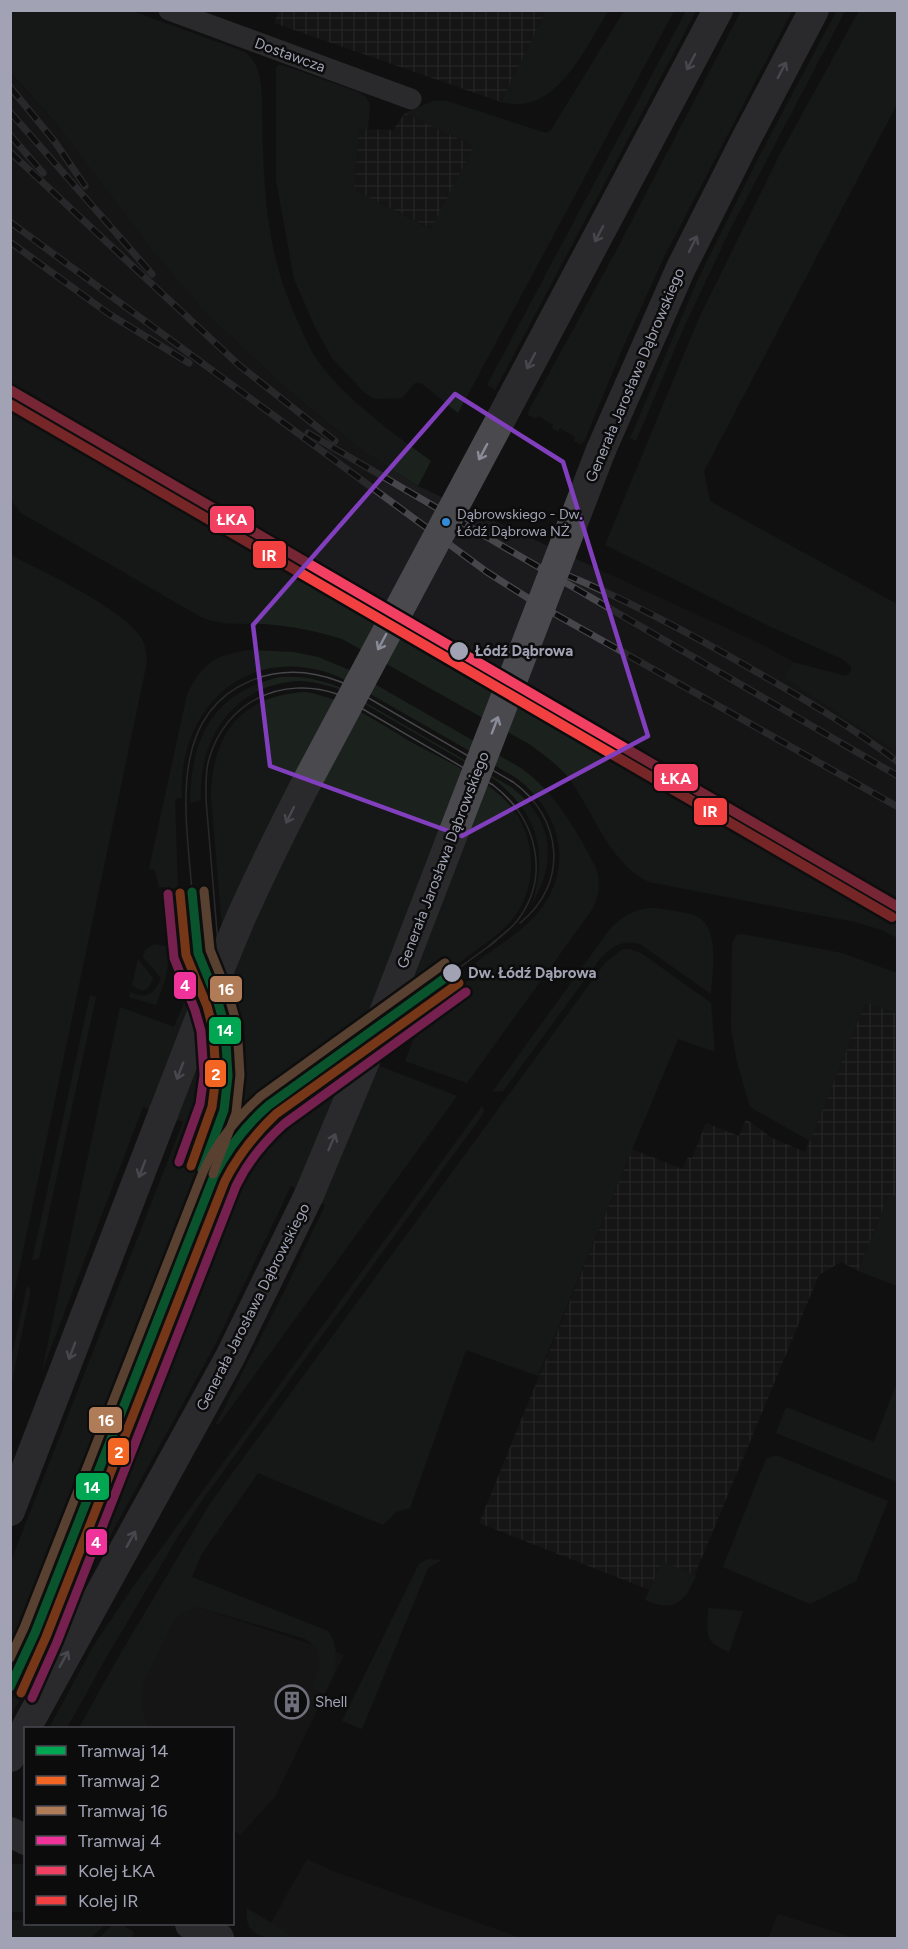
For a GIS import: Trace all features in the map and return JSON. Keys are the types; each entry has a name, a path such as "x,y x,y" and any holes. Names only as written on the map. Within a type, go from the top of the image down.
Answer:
{"main road":[{"path":"10,1511 202,1011 271,853 718,10"},
{"name":"Generała Jarosława Dąbrowskiego","path":"27,1727 231,1357 309,1195 372,1044 601,450 681,268 814,10"},
{"name":"Generała Jarosława Dąbrowskiego","path":"10,1757 24,1732"},
{"path":"10,1832 24,1839"},
{"path":"194,1925 219,1938"}],"street":[{"name":"Dostawcza","path":"169,10 411,99"}],"highlighted area":[{"path":"455,394 563,462 648,736 462,836 270,766 253,625"}],"shaded area":[{"path":"11,10 132,11 245,52 251,58 258,72 261,89 268,221 278,268 289,302 309,346 331,378 363,409 431,461 418,486 360,449 287,389 209,316 154,252 57,124 11,73"},
{"path":"279,10 547,11 501,102 274,23"},
{"path":"547,10 608,11 573,68 549,93 535,101 520,104 501,102"},
{"path":"837,10 845,11 730,230 685,325 636,441 630,438 699,277 762,151"},
{"path":"624,11 674,11 458,413 421,383 415,383 402,398 375,399 365,393 332,358 315,327 294,279 276,180 276,68 278,65 356,91 366,97 370,105 368,129 359,129 354,190 431,229 474,146 405,113 433,101 447,101 546,133 551,130"},
{"path":"686,11 696,11 495,390 487,385"},
{"path":"741,11 792,11 664,257 581,445 574,441 575,437 560,428 558,432 552,428 553,425 538,416 536,419 528,415 529,410 616,251"},
{"path":"859,11 897,11 897,104 704,471 710,501 897,604 897,752 784,678 793,662 846,676 851,671 851,666 842,659 771,627 605,545 699,318 780,154"},
{"path":"10,73 57,124 209,316 287,389 360,449 418,486 767,647 793,662 784,678 897,752 897,916 685,791 11,404"},
{"path":"405,113 474,146 432,229 354,190 359,129 393,130"},
{"path":"10,404 685,791 897,916 897,938 882,930 855,922 649,882 635,873 612,849 568,777 555,763 529,744 342,639 294,628 264,624 224,623 201,617 21,513 11,500"},
{"path":"11,555 85,594 123,619 137,632 144,644 147,662 11,1308"},
{"path":"251,650 294,652 318,657 352,671 521,768 555,800 573,826 596,868 598,890 591,911 467,1083 405,1061 423,1014 481,971 475,963 523,928 537,914 549,896 556,878 559,859 558,841 552,823 543,806 531,791 515,777 351,683 320,670 279,667 254,673 232,684 213,701 199,721 188,745 183,771 182,798 175,799 178,889 159,887 155,870 149,869 187,695 198,675 212,662 228,654"},
{"path":"280,677 310,679 339,687 511,787 525,799 536,812 543,826 548,856 546,871 532,904 539,867 536,835 530,820 509,792 494,779 339,689 313,682 298,681 275,685 255,693 238,704 224,719 213,737 206,756 201,800 190,803 195,758 201,738 210,721 222,706 238,694 257,684"},
{"path":"306,692 335,700 362,713 462,769 496,792 515,812 522,824 530,852 530,881 520,908 497,935 278,1094 250,1118 222,1156 200,1204 194,1202 221,1132 228,1120 234,1071 211,796 217,754 234,722 248,710 264,701 283,695"},
{"path":"656,908 693,915 705,923 712,941 713,952 711,994 640,944 628,942 618,945 600,959 503,1091 492,1092 610,929 631,913"},
{"path":"742,934 842,953 897,973 897,1014 866,1002 810,1141 750,1107 737,1062 731,1028 732,944 736,935"},
{"path":"154,944 170,947 166,977 156,1005 129,997 131,992 141,996 149,994 159,983 161,978 143,957 145,950"},
{"path":"623,949 641,953 711,1003 715,1052 678,1039 538,1376 466,1350 410,1508 396,1512 383,1525 258,1473 201,1555 192,1577 328,1631 333,1639 336,1655 334,1671 324,1695 312,1688 319,1666 318,1654 315,1648 303,1638 197,1607 179,1614 174,1620 143,1684 141,1706 149,1727 80,1727 209,1505 605,963"},
{"path":"138,959 153,978 145,990 139,990 132,985"},
{"path":"199,968 220,1028 225,1068 224,1088 213,1130 215,1131 188,1199 186,1199 11,1644 11,1561 183,1122 143,1107 42,1371 120,1007 174,1027"},
{"path":"90,995 96,997 39,1258 32,1261"},
{"path":"866,1001 897,1014 897,1198 889,1195 858,1271 841,1262 819,1275 686,1596 647,1589 479,1523 632,1149 682,1169 688,1157 692,1158 706,1123 739,1136 746,1119 772,1138 805,1152"},
{"path":"393,1021 377,1065 457,1096 218,1425 216,1424 286,1288 325,1205 291,1186 215,1345 11,1716 11,1702 44,1630 208,1208 205,1207 221,1166 249,1128 281,1100"},
{"path":"482,1106 483,1114 180,1533 68,1727 50,1727 94,1645 133,1587"},
{"path":"889,1195 897,1198 897,1286 858,1271"},
{"path":"27,1286 30,1294 11,1386 11,1360"},
{"path":"897,1383 897,1482 776,1433 786,1407 874,1442"},
{"path":"776,1455 888,1501 856,1581 810,1604 723,1567 766,1459"},
{"path":"428,1559 442,1560 428,1568 362,1729 342,1721 419,1564"},
{"path":"662,1561 696,1576 682,1599 677,1603 664,1606 645,1600"},
{"path":"182,1602 344,1655 275,1797 240,1835 234,1830 234,1727 143,1727 135,1693"},
{"path":"708,1608 743,1611 729,1652 714,1644 708,1636"},
{"path":"307,1859 330,1870 521,1938 263,1937"},
{"path":"24,1864 24,1912 11,1912 11,1865"},
{"path":"247,1908 293,1936 292,1938 267,1937 254,1932 249,1926"},
{"path":"778,1914 855,1938 768,1938"},
{"path":"10,1920 24,1920 24,1925 104,1925 91,1938 11,1938"},
{"path":"112,1925 123,1925 134,1932 132,1938 99,1938"}],"tram line":[{"path":"192,892 187,834 187,774 193,746 204,720 222,698 248,682 271,674 306,673 341,682 513,782 529,796 542,813 550,831 554,851 553,870 547,889 536,907 520,923"},
{"path":"225,1027 206,800 207,769 217,739 228,722 242,708 258,698 277,691 296,688 316,689 337,694 493,785 508,798 529,830 536,866 534,885 528,903 517,921 489,946"},
{"name":"16","path":"204,891 210,950 229,997 237,1025 240,1075 236,1113 213,1174"},
{"name":"14","path":"192,892 198,953 218,1002 225,1027 228,1076 224,1110 202,1170"},
{"name":"2","path":"180,893 186,955 207,1006 213,1029 216,1076 212,1107 191,1166"},
{"name":"4","path":"168,894 174,958 201,1031 204,1075 200,1104 179,1162"},
{"path":"452,973 496,941"},
{"name":"16","path":"10,1658 24,1628 203,1172 214,1151 235,1122 261,1096 445,963"},
{"name":"14","path":"10,1687 35,1633 214,1176 225,1156 245,1129 269,1105 452,973"},
{"name":"2","path":"21,1693 46,1637 225,1181 236,1162 254,1137 276,1114 459,983"},
{"name":"4","path":"32,1698 57,1642 236,1186 246,1168 263,1145 284,1124 466,992"}],"railway":[{"path":"10,87 55,142 85,186"},
{"path":"10,112 152,274"},
{"path":"10,135 43,173"},
{"path":"10,152 240,366 335,441"},
{"path":"10,222 487,572 539,605 898,807"},
{"path":"10,242 109,314 189,363"},
{"path":"308,433 898,776"},
{"path":"564,574 637,607 732,658 828,714 898,762"}],"rail line":[{"name":"ŁKA","path":"10,390 898,907"},
{"name":"IR","path":"10,404 892,917"}],"place":[{"name":"Dąbrowskiego - Dw. Łódź Dąbrowa NŻ","path":"446,522"},
{"name":"Łódź Dąbrowa","path":"459,651"},
{"name":"Dw. Łódź Dąbrowa","path":"452,973"},
{"name":"Shell","path":"292,1702"}]}
